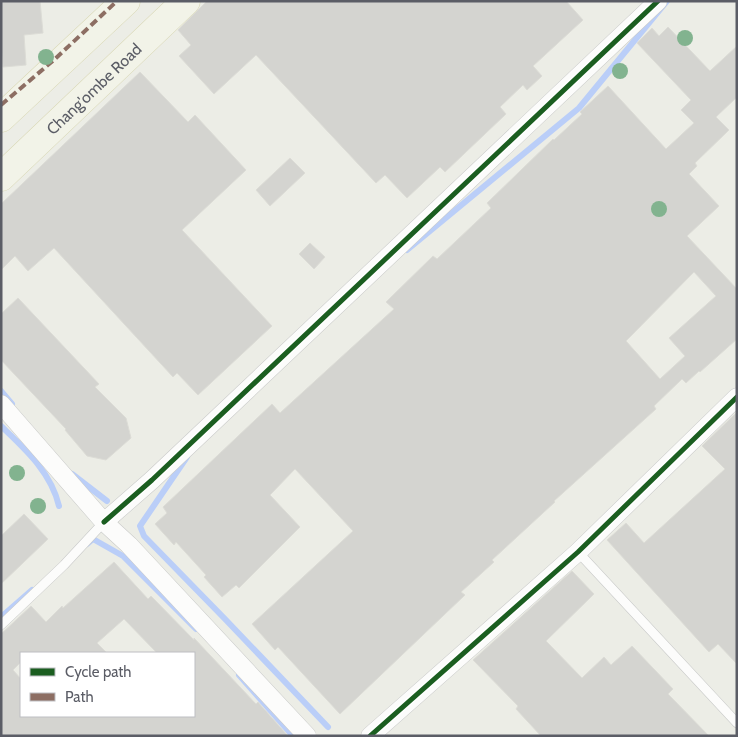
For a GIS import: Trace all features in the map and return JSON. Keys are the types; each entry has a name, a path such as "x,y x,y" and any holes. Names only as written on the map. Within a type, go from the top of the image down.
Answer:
{"main road":[{"path":"1,118 126,1"},
{"name":"Chang'ombe Road","path":"1,177 186,1"}],"street":[{"path":"104,522 152,480 658,1"},
{"path":"370,736 578,552 737,397"},
{"path":"1,404 104,522 129,545 307,736"}],"lane":[{"path":"1,625 69,560 104,522"},
{"path":"578,552 737,723"}],"building":[{"path":"1,1 40,1 43,33 24,35 26,65 3,67"},
{"path":"207,1 566,1 583,20 533,66 542,76 527,90 523,85 500,107 506,114 445,172 440,167 407,198 385,175 376,183 256,55 214,94 179,56 191,45 178,30"},
{"path":"668,27 710,71 737,46 737,97 716,117 729,130 695,163 697,166 689,174 719,206 687,236 737,289 737,339 686,383 682,379 654,406 656,409 492,560 494,562 461,592 465,595 340,714 278,647 275,650 252,624 353,531 295,469 270,495 300,527 239,588 236,585 222,597 204,577 206,575 176,542 174,545 155,524 167,513 163,507 272,404 280,413 394,309 386,302 433,256 437,259 491,208 487,203 553,139 582,114 580,112 608,86 666,149 694,123 681,110 691,100 637,43 652,28 659,36","holes":["694,272 716,296 669,338 685,356 660,379 626,341"]},
{"path":"140,72 188,122 195,115 246,170 182,230 272,326 198,395 177,373 173,377 54,248 28,271 15,256 1,270 1,204"},
{"path":"290,158 305,173 270,206 256,190"},
{"path":"310,243 325,257 314,269 299,254"},
{"path":"18,298 99,384 95,387 126,418 131,438 106,460 87,456 66,429 1,360 1,314"},
{"path":"737,412 737,664 718,644 709,652 607,540 626,523 644,543 725,469 702,446"},
{"path":"24,514 48,539 1,584 1,536"},
{"path":"114,562 148,599 151,596 194,640 194,638 256,704 258,702 288,736 1,736 1,634 31,606 46,622 62,606 63,608"},
{"path":"572,571 594,594 546,641 582,678 604,657 611,665 632,646 673,689 668,694 709,736 541,736 516,709 518,706 473,660"}],"waterway":[{"path":"407,250 579,108 667,1"},
{"path":"1,391 12,404"},
{"path":"1,426 36,462 50,482 59,506"},
{"path":"187,457 140,526 144,536 328,727"},
{"path":"72,474 107,501"},
{"path":"87,544 93,539 123,556 196,629"},
{"path":"1,617 32,590"},
{"path":"239,675 293,736"}],"marked path":[{"path":"1,105 55,59 117,1"}],"cycle path":[{"path":"104,522 152,480 658,1"},
{"path":"370,736 578,552 737,397"}]}
